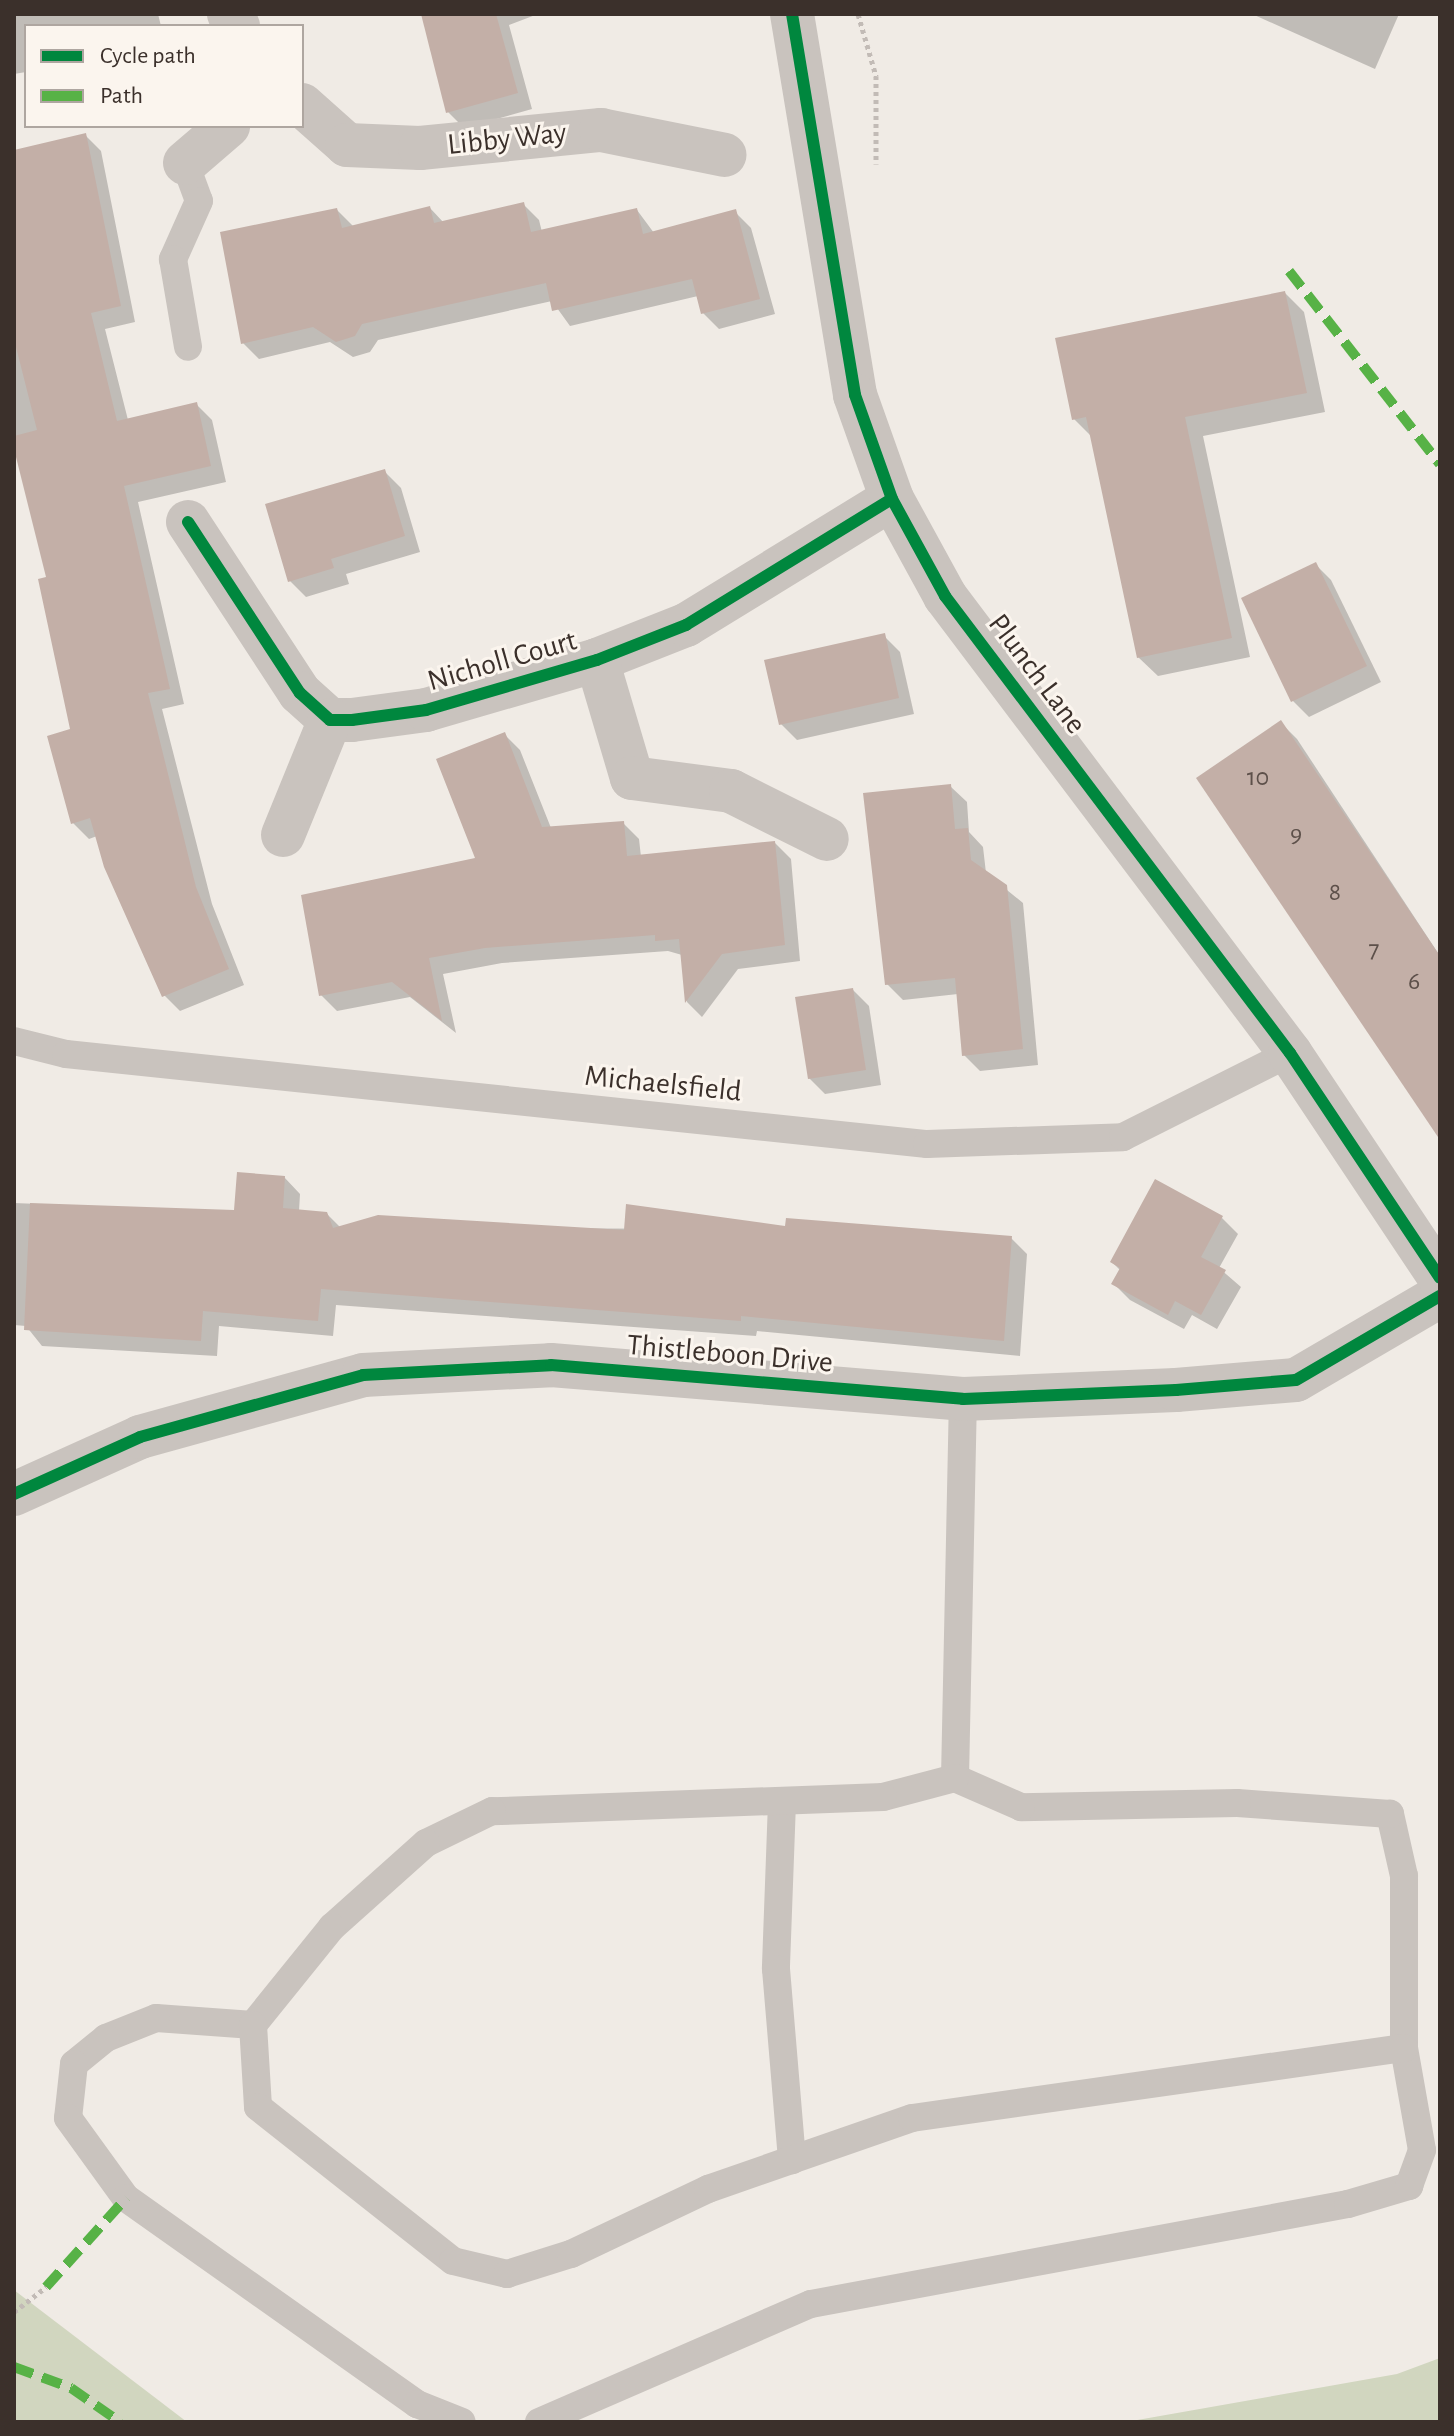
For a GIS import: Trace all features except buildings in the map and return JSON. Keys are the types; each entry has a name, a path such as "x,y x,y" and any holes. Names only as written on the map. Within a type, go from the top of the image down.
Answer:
{"street":[{"name":"Plunch Lane","path":"792,14 855,395 892,499 945,596 1290,1053 1440,1278"},
{"name":"Libby Way","path":"304,107 347,145 420,148 601,130 725,155"},
{"path":"185,163 226,128"},
{"name":"Nicholl Court","path":"330,720 426,710 597,660 686,625 892,499"},
{"path":"188,522 300,693 330,720 283,835"},
{"name":"Nicholl Court","path":"597,660 632,778 731,791 827,839"},
{"name":"Thistleboon Drive","path":"14,1494 140,1437 363,1375 551,1365 963,1399 1296,1380 1440,1296"}],"lane":[{"path":"185,163 199,201 173,259 188,347"},
{"name":"Michaelsfield","path":"14,1041 97,1058 927,1144 1123,1137 1290,1053"},
{"path":"955,1778 963,1399"},
{"path":"539,2422 811,2304 1348,2204 1409,2186 1422,2150 1404,2048 1404,1876 1390,1814 1237,1803 1021,1807 955,1778 883,1797 492,1811 426,1843 332,1927 253,2025 258,2107 453,2261 507,2274 571,2254 708,2189 912,2118 1404,2048"},
{"path":"782,1802 776,1969 792,2160"},
{"path":"253,2025 156,2018 106,2038 74,2064 68,2118 126,2198 417,2404 462,2422"}],"path":[{"path":"14,2312 46,2287"}],"green space":[{"path":"14,2290 187,2422 14,2422"},
{"path":"1440,2358 1440,2422 1126,2422 1397,2374"}],"marked path":[{"path":"1289,271 1440,464"},
{"path":"46,2287 126,2198"},
{"path":"14,2367 71,2388 120,2422"}],"cycle path":[{"path":"792,14 855,395 892,499 945,596 1290,1053 1440,1278"},
{"path":"188,522 300,693 330,720 352,720 426,710 597,660 686,625 892,499"},
{"path":"14,1494 140,1437 363,1375 551,1365 963,1399 1176,1390 1296,1380 1440,1296"}]}
